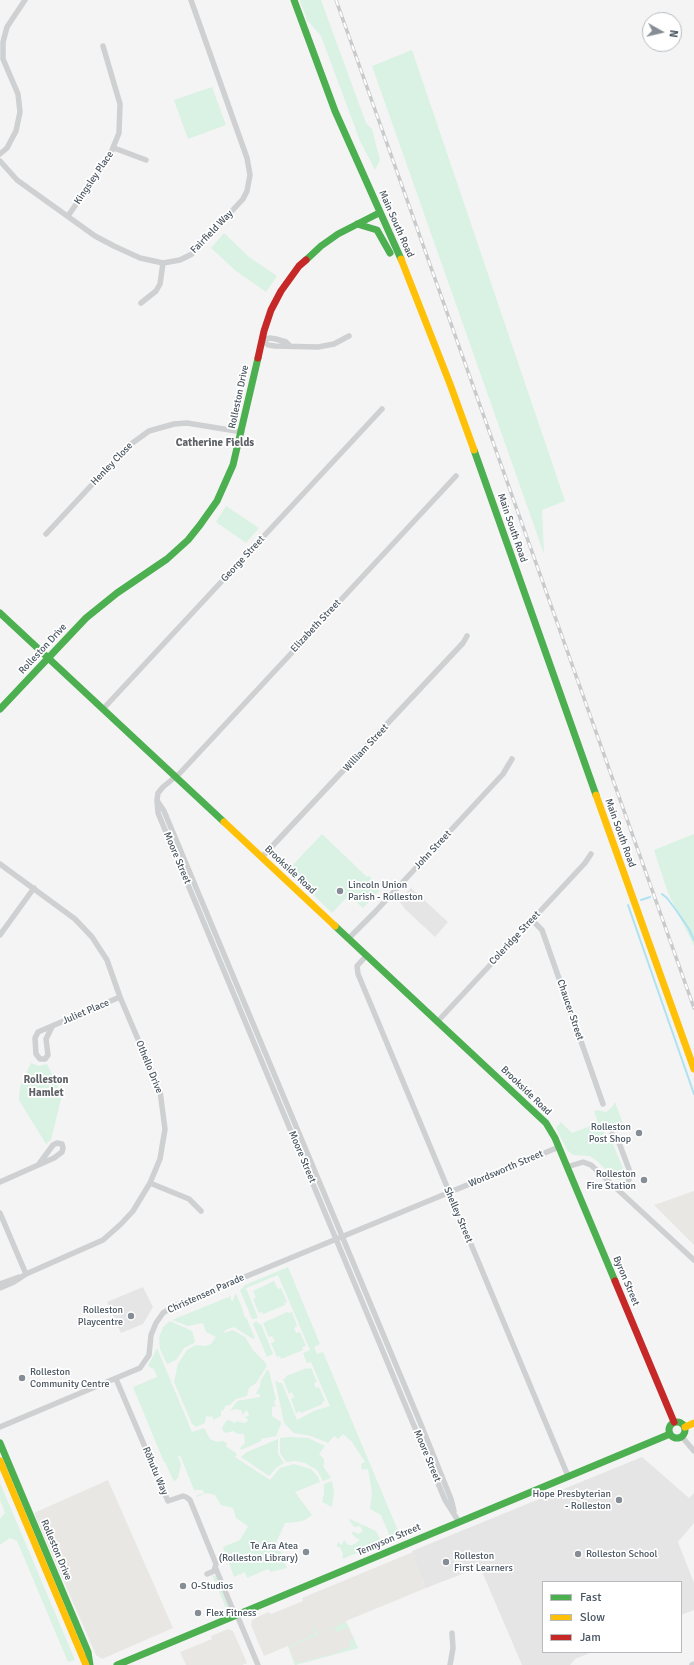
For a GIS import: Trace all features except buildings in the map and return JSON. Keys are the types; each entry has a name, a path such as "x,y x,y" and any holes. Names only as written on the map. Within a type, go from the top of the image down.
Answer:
{"main road":[{"name":"Main South Road","path":"294,0 335,111 421,308 453,391 694,1068"},
{"name":"Rolleston Drive","path":"0,709 72,632 94,611 117,593 167,559 194,533 212,509 226,483 233,465 242,432 262,340 273,305 293,274 306,259 321,246 357,224 379,213"},
{"path":"357,224 371,227 381,234 414,301 421,308"},
{"name":"Brookside Road","path":"0,612 542,1119 552,1132 559,1147"},
{"name":"Byron Street","path":"559,1147 674,1422"},
{"path":"674,1422 679,1422 685,1427 685,1433 682,1437 674,1438 670,1434 669,1428 674,1422"},
{"path":"685,1427 694,1424"},
{"name":"Tennyson Street","path":"116,1665 670,1434"},
{"name":"Rolleston Drive","path":"0,1443 88,1652 90,1665"},
{"name":"Rolleston Drive","path":"0,1462 86,1665"}],"street":[{"path":"0,154 7,148 16,131 20,112 18,94 3,59 3,42 7,27 25,0"},
{"name":"Fairfield Way","path":"0,161 14,177 96,236 114,246 136,256 163,263 180,260 192,254 240,203 247,191 249,183 249,167 191,0"},
{"name":"Kingsley Place","path":"68,216 114,148 120,125 120,104 103,46"},
{"path":"114,148 146,160"},
{"path":"141,303 156,291 160,284 163,263"},
{"path":"262,340 268,345 304,348 324,347 334,344 349,336"},
{"name":"George Street","path":"103,709 382,409"},
{"name":"Henley Close","path":"46,534 127,447 149,432 174,424 187,423 242,432"},
{"name":"Elizabeth Street","path":"175,776 456,476"},
{"name":"William Street","path":"262,857 463,644 468,636"},
{"name":"John Street","path":"349,938 504,774 512,759"},
{"path":"156,800 158,793 175,776"},
{"name":"Moore Street","path":"156,800 164,811 422,1427 451,1500 454,1512"},
{"name":"Moore Street","path":"156,800 158,813 445,1500 459,1522"},
{"name":"Coleridge Street","path":"438,1021 585,863 591,854"},
{"name":"Othello Drive","path":"0,864 75,919 92,937 107,960 120,997 160,1091 165,1129 160,1160 150,1183 133,1211 121,1224 103,1240 0,1284"},
{"path":"0,935 34,888"},
{"name":"Chaucer Street","path":"532,920 542,930 603,1104"},
{"name":"Shelley Street","path":"367,955 357,966 358,974 568,1476"},
{"name":"Juliet Place","path":"52,1027 46,1039 48,1055 45,1059 40,1059 36,1054 36,1036 39,1032 120,997"},
{"path":"612,1134 618,1140 630,1172 630,1178 619,1190"},
{"path":"0,1182 39,1164 52,1160 62,1152 62,1144 57,1143 53,1145 39,1164"},
{"name":"Wordsworth Street","path":"342,1237 559,1147"},
{"path":"567,1167 580,1162 589,1164 694,1260"},
{"path":"150,1183 189,1199 201,1211"},
{"path":"0,1213 24,1275"},
{"name":"Christensen Parade","path":"0,1427 137,1370 144,1364 149,1355 153,1328 159,1318 168,1309 273,1264 342,1237"},
{"name":"Othello Drive","path":"0,1288 14,1282 24,1275"},
{"name":"Rōhutu Way","path":"116,1379 169,1504 181,1496 188,1498 216,1568 258,1665"},
{"path":"682,1437 694,1450"},
{"path":"207,1574 216,1568"},
{"path":"450,1665 453,1648 452,1633"}],"shaded area":[{"path":"411,888 448,922 435,937 405,909 399,901"},
{"path":"694,1191 694,1245 654,1205"},
{"name":"Rolleston Playcentre","path":"143,1287 153,1307 143,1324 121,1333 107,1302"},
{"name":"Rolleston School","path":"642,1457 689,1498 694,1493 694,1523 678,1542 694,1583 694,1610 682,1615 682,1581 542,1581 542,1653 590,1653 575,1659 570,1665 522,1665 480,1567 426,1588 413,1558 415,1557 412,1551"},
{"path":"108,1480 173,1628 102,1659 96,1655 34,1513"},
{"path":"413,1552 415,1557 413,1558 426,1588 346,1621 358,1648 295,1665 288,1646 264,1656 251,1625 252,1620 268,1612 271,1614 303,1601 302,1598"},
{"path":"228,1629 233,1631 247,1663 242,1665 186,1665 180,1652 212,1639 211,1636"}],"green space":[{"path":"300,0 321,0 366,123 372,129 380,160 375,170 360,141 321,36 307,20"},
{"path":"412,50 565,501 542,510 544,554 372,66"},
{"path":"212,87 226,125 188,139 174,100"},
{"path":"224,233 249,257 277,276 266,292 236,271 211,248"},
{"path":"226,506 259,528 246,543 216,522"},
{"path":"322,834 367,877 369,876 377,883 375,885 380,890 363,908 349,895 332,913 288,870"},
{"path":"694,834 694,946 668,893 654,850"},
{"path":"31,1063 39,1066 47,1064 62,1095 51,1140 46,1144 19,1100 20,1087"},
{"path":"615,1102 625,1129 619,1130 617,1127 612,1125 607,1127 604,1132 604,1136 606,1141 612,1142 625,1173 623,1179 620,1180 616,1179 590,1156 573,1155 567,1150 556,1128 561,1122 572,1133 598,1123 594,1111 597,1110 606,1112"},
{"path":"288,1267 320,1344 314,1347 317,1354 323,1352 399,1533 397,1534 397,1537 391,1539 381,1515 370,1509 372,1493 368,1469 362,1470 361,1464 365,1462 352,1442 343,1434 338,1439 334,1436 328,1443 311,1436 294,1433 284,1423 275,1380 282,1383 297,1420 314,1411 330,1406 311,1362 307,1363 303,1353 310,1350 278,1275 246,1288 258,1318 252,1319 240,1290 245,1285"},
{"path":"274,1281 278,1289 281,1288 287,1302 284,1303 285,1305 263,1314 262,1312 259,1313 253,1299 256,1298 253,1291"},
{"path":"235,1294 255,1338 253,1339 234,1327 225,1330 224,1333 233,1330 245,1337 253,1350 267,1366 256,1383 249,1388 247,1396 236,1399 230,1405 225,1406 224,1410 221,1411 221,1416 213,1420 213,1417 206,1416 205,1423 196,1427 192,1424 174,1382 178,1364 187,1350 196,1345 206,1346 211,1344 216,1337 206,1332 203,1323 188,1326 172,1320 231,1296 231,1300 233,1301"},
{"path":"287,1312 292,1312 297,1326 294,1328 296,1333 300,1332 306,1346 302,1347 303,1350 281,1359 280,1356 277,1357 271,1343 275,1342 272,1336 269,1337 263,1323"},
{"path":"170,1321 192,1331 195,1341 184,1348 176,1360 167,1364 160,1349 159,1338 163,1327"},
{"path":"256,1321 261,1324 273,1354 267,1357 253,1324"},
{"path":"157,1348 192,1432 204,1428 210,1439 217,1442 222,1441 227,1443 226,1446 237,1454 235,1457 270,1480 280,1468 294,1464 311,1469 318,1477 320,1482 295,1492 312,1515 305,1520 285,1523 275,1545 279,1548 287,1568 271,1572 268,1569 247,1578 245,1572 234,1577 223,1547 240,1540 248,1526 236,1518 233,1508 221,1505 215,1495 206,1493 197,1497 196,1496 204,1493 203,1490 194,1490 180,1455 178,1457 181,1464 178,1478 174,1482 164,1462 133,1387 157,1377 154,1369 148,1366"},
{"path":"307,1368 311,1368 317,1382 314,1383 316,1388 319,1387 325,1401 322,1402 323,1404 301,1413 300,1411 296,1413 291,1399 294,1397 292,1392 289,1394 283,1379 286,1378 286,1376"},
{"path":"267,1370 269,1371 276,1400 274,1401 275,1405 277,1406 272,1407 272,1416 281,1422 281,1424 276,1436 261,1439 261,1441 241,1450 240,1448 245,1443 244,1434 238,1434 233,1431 226,1433 222,1428 226,1421 229,1420 235,1423 236,1421 244,1423 247,1422 248,1419 244,1417 249,1416 247,1410 242,1415 242,1411 239,1410 235,1409 230,1411 237,1401 260,1397 260,1394 256,1394 261,1380"},
{"path":"280,1438 308,1438 325,1446 319,1454 324,1459 323,1466 331,1478 323,1481 317,1470 305,1463 296,1461 286,1462 280,1453"},
{"path":"278,1439 278,1454 284,1463 277,1467 269,1476 241,1457 247,1452"},
{"path":"332,1481 334,1493 332,1507 322,1502 324,1484"},
{"path":"0,1483 75,1660 68,1662 17,1541 10,1538 0,1545 0,1519 5,1513 0,1500"},
{"path":"350,1519 376,1531 382,1543 342,1559 343,1554 340,1547 337,1547 338,1542 342,1545 344,1540 348,1545 353,1545 360,1540 352,1534 353,1531 358,1534 363,1531 360,1526 354,1527 349,1520"},
{"path":"212,1575 216,1576 229,1607 226,1608"},
{"path":"346,1622 358,1648 295,1665 288,1646 315,1634 313,1629 315,1628 318,1635 295,1644 297,1649 294,1645 289,1647 296,1663 333,1654 351,1646 349,1641 353,1639 348,1628 337,1632 335,1629 327,1631"}],"waterway":[{"path":"662,894 676,910 689,929 694,940"},
{"path":"641,900 650,897"},
{"path":"628,905 694,1094"}],"railway":[{"path":"336,0 694,1008"}],"traffic: fast":[{"path":"294,0 335,111 401,259"},
{"path":"306,260 321,246 338,234 379,213"},
{"path":"357,224 377,230 390,253"},
{"path":"0,709 86,618 117,593 167,559 188,540 200,525 217,501 233,465 258,358"},
{"path":"474,450 596,795"},
{"path":"0,613 224,822"},
{"path":"335,926 546,1123 555,1138 615,1281"},
{"path":"674,1422 680,1422 685,1427 685,1430 683,1436 680,1438 674,1438 669,1433 669,1427 674,1422"},
{"path":"117,1665 670,1434"},
{"path":"0,1443 88,1652 90,1665"}],"traffic: slow":[{"path":"401,259 474,450"},
{"path":"596,795 694,1069"},
{"path":"224,822 335,926"},
{"path":"685,1427 694,1423"},
{"path":"0,1461 86,1665"}],"traffic: jam":[{"path":"258,358 264,331 271,310 281,291 299,266 306,260"},
{"path":"615,1281 674,1422"}],"place":[{"name":"Lincoln Union Parish - Rolleston","path":"340,891"},
{"name":"Rolleston Post Shop","path":"639,1133"},
{"name":"Rolleston Fire Station","path":"644,1180"},
{"name":"Rolleston Playcentre","path":"131,1316"},
{"name":"Rolleston Community Centre","path":"22,1378"},
{"name":"Hope Presbyterian - Rolleston","path":"619,1500"},
{"name":"Te Ara Atea (Rolleston Library)","path":"306,1552"},
{"name":"Rolleston School","path":"578,1554"},
{"name":"Rolleston First Learners","path":"446,1562"},
{"name":"O-Studios","path":"183,1586"},
{"name":"Flex Fitness","path":"198,1613"}],"district":[{"name":"Catherine Fields","path":"215,443"},
{"name":"Rolleston Hamlet","path":"46,1086"}]}
